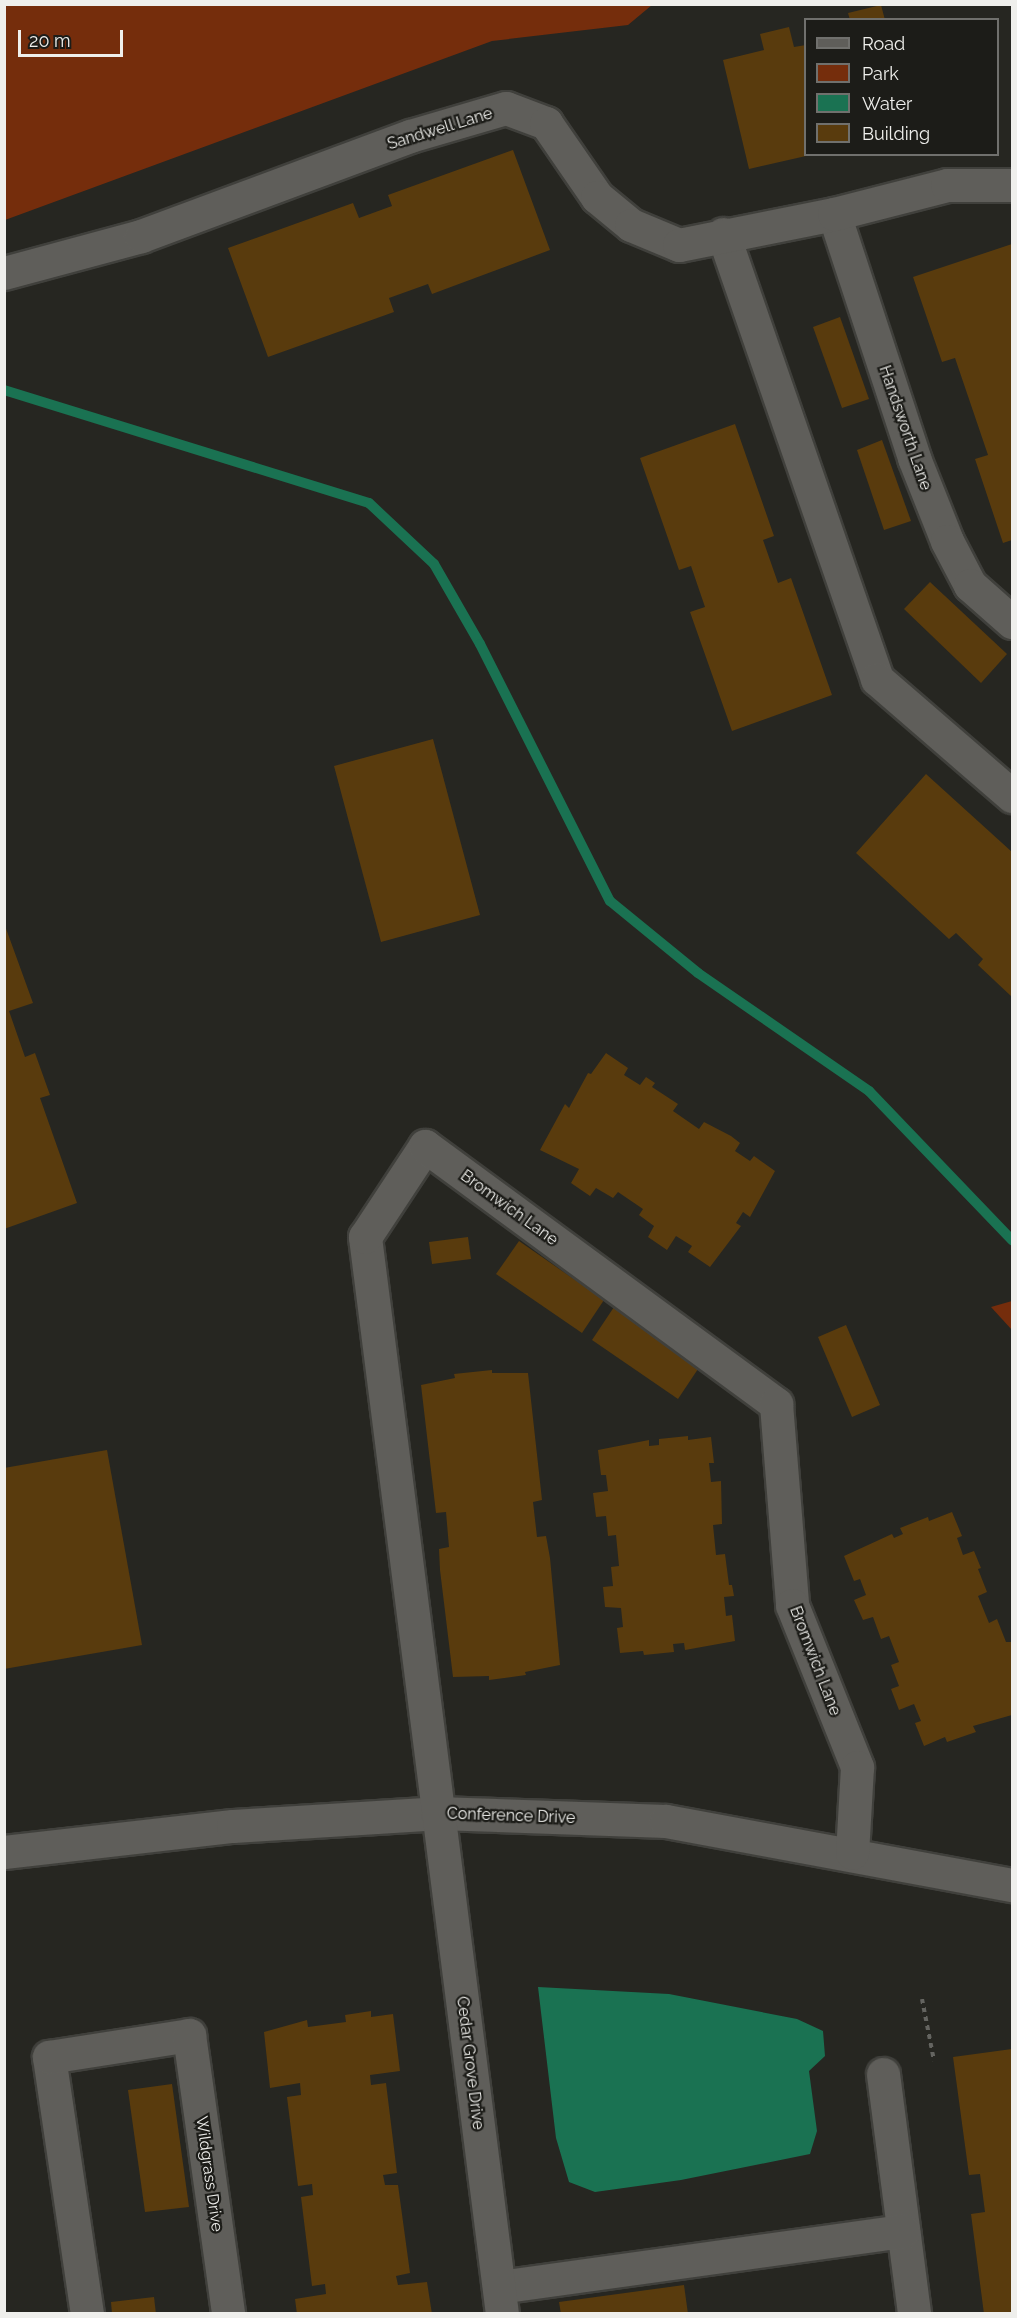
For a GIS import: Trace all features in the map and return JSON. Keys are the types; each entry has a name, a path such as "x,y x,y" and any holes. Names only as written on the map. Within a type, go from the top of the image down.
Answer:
{"street":[{"name":"Sandwell Lane","path":"4,273 141,236 410,136 506,108 546,123 597,197 632,225 679,245 723,234 834,214 947,185 1012,184"},
{"name":"Handsworth Lane","path":"834,214 914,458 947,541 970,585 1012,622"},
{"path":"723,234 877,679 1012,796"},
{"name":"Bromwich Lane","path":"437,1813 366,1238 424,1146 776,1404 792,1605 856,1767 852,1853"},
{"name":"Conference Drive","path":"4,1852 234,1826 437,1813 666,1821 852,1853 1012,1885"},
{"name":"Cedar Grove Drive","path":"437,1813 500,2300"},
{"name":"Wildgrass Drive","path":"87,2313 50,2057 189,2035 228,2313"},
{"path":"883,2074 914,2313"},
{"path":"500,2300 903,2231"}],"path":[{"path":"922,2000 933,2061"}],"green space":[{"path":"5,4 652,5 628,25 492,41 5,220"},
{"path":"1012,1301 1012,1330 991,1307"}],"water":[{"path":"538,1987 669,1994 797,2019 823,2031 825,2056 809,2071 817,2131 810,2154 681,2180 595,2192 569,2182 556,2138"}],"building":[{"path":"881,5 884,18 849,18 848,13"},
{"path":"789,27 794,47 804,45 804,156 806,156 749,169 723,60 764,50 760,34"},
{"path":"513,150 550,250 432,294 428,284 389,298 394,312 268,357 228,248 353,203 359,218 392,206 388,195"},
{"path":"1012,244 1012,540 1003,543 975,459 988,455 955,358 942,362 913,277"},
{"path":"840,317 869,399 842,408 813,327"},
{"path":"735,424 774,536 763,540 778,583 791,578 832,695 732,731 690,612 705,607 691,566 679,570 640,458"},
{"path":"882,440 911,521 884,530 857,450"},
{"path":"930,582 1007,654 981,683 904,609"},
{"path":"433,739 480,915 381,942 334,766"},
{"path":"926,774 1012,852 1012,997 978,965 983,959 956,933 949,939 856,853"},
{"path":"4,923 33,1003 9,1011 25,1057 35,1053 50,1095 40,1098 77,1203 4,1229"},
{"path":"606,1053 628,1068 624,1075 640,1085 646,1077 655,1083 652,1087 678,1104 673,1111 699,1129 704,1122 731,1136 740,1143 735,1151 750,1161 754,1156 775,1171 750,1217 743,1212 736,1223 741,1226 710,1267 688,1252 692,1246 676,1236 667,1250 648,1237 654,1226 639,1215 643,1209 618,1192 613,1198 596,1188 590,1196 571,1183 579,1169 540,1150 565,1104 569,1108 588,1073 591,1074"},
{"path":"468,1237 471,1259 432,1264 429,1242"},
{"path":"519,1241 604,1300 582,1333 496,1274"},
{"path":"614,1307 700,1366 678,1399 592,1340"},
{"path":"846,1325 880,1405 852,1417 818,1337"},
{"path":"492,1370 492,1373 528,1373 542,1500 533,1502 537,1537 546,1536 550,1558 560,1665 525,1672 526,1675 489,1680 489,1676 453,1677 439,1549 449,1547 446,1512 436,1513 421,1385 455,1378 454,1374"},
{"path":"688,1436 688,1440 711,1437 714,1463 709,1463 711,1482 721,1481 722,1524 713,1525 716,1555 725,1554 729,1585 732,1585 734,1596 724,1597 726,1616 732,1615 735,1641 685,1650 684,1643 673,1644 674,1652 644,1655 643,1651 620,1653 617,1628 623,1627 621,1608 605,1607 603,1587 613,1586 611,1567 619,1566 616,1535 608,1536 606,1516 596,1517 593,1493 608,1491 606,1475 601,1475 598,1450 649,1440 649,1446 659,1445 659,1439"},
{"path":"107,1450 142,1645 4,1669 4,1468"},
{"path":"952,1512 962,1536 957,1538 963,1555 974,1551 981,1568 978,1569 987,1592 978,1596 989,1623 997,1619 1006,1642 1012,1642 1012,1715 973,1726 976,1732 947,1742 945,1737 924,1746 915,1723 921,1721 914,1704 899,1710 891,1689 899,1686 891,1665 899,1662 889,1636 881,1639 873,1617 863,1620 854,1600 866,1595 860,1579 854,1581 844,1556 892,1534 894,1538 903,1534 900,1528 928,1517 929,1521"},
{"path":"371,2011 371,2017 393,2014 400,2071 370,2075 371,2085 386,2083 397,2173 383,2175 385,2185 398,2185 410,2273 396,2276 398,2285 427,2282 432,2314 297,2314 295,2299 326,2294 325,2284 312,2286 301,2197 313,2195 312,2184 298,2186 287,2097 301,2095 300,2083 270,2088 264,2032 307,2020 308,2027 346,2022 345,2015"},
{"path":"1012,2049 1012,2314 984,2314 971,2214 985,2212 980,2174 969,2175 953,2057"},
{"path":"172,2084 189,2207 145,2212 128,2090"},
{"path":"684,2285 688,2314 561,2314 559,2302"},
{"path":"154,2297 156,2314 112,2314 111,2302"}],"waterway":[{"path":"4,390 369,503 434,564 480,644 610,901 698,973 869,1091 1012,1240"}]}
